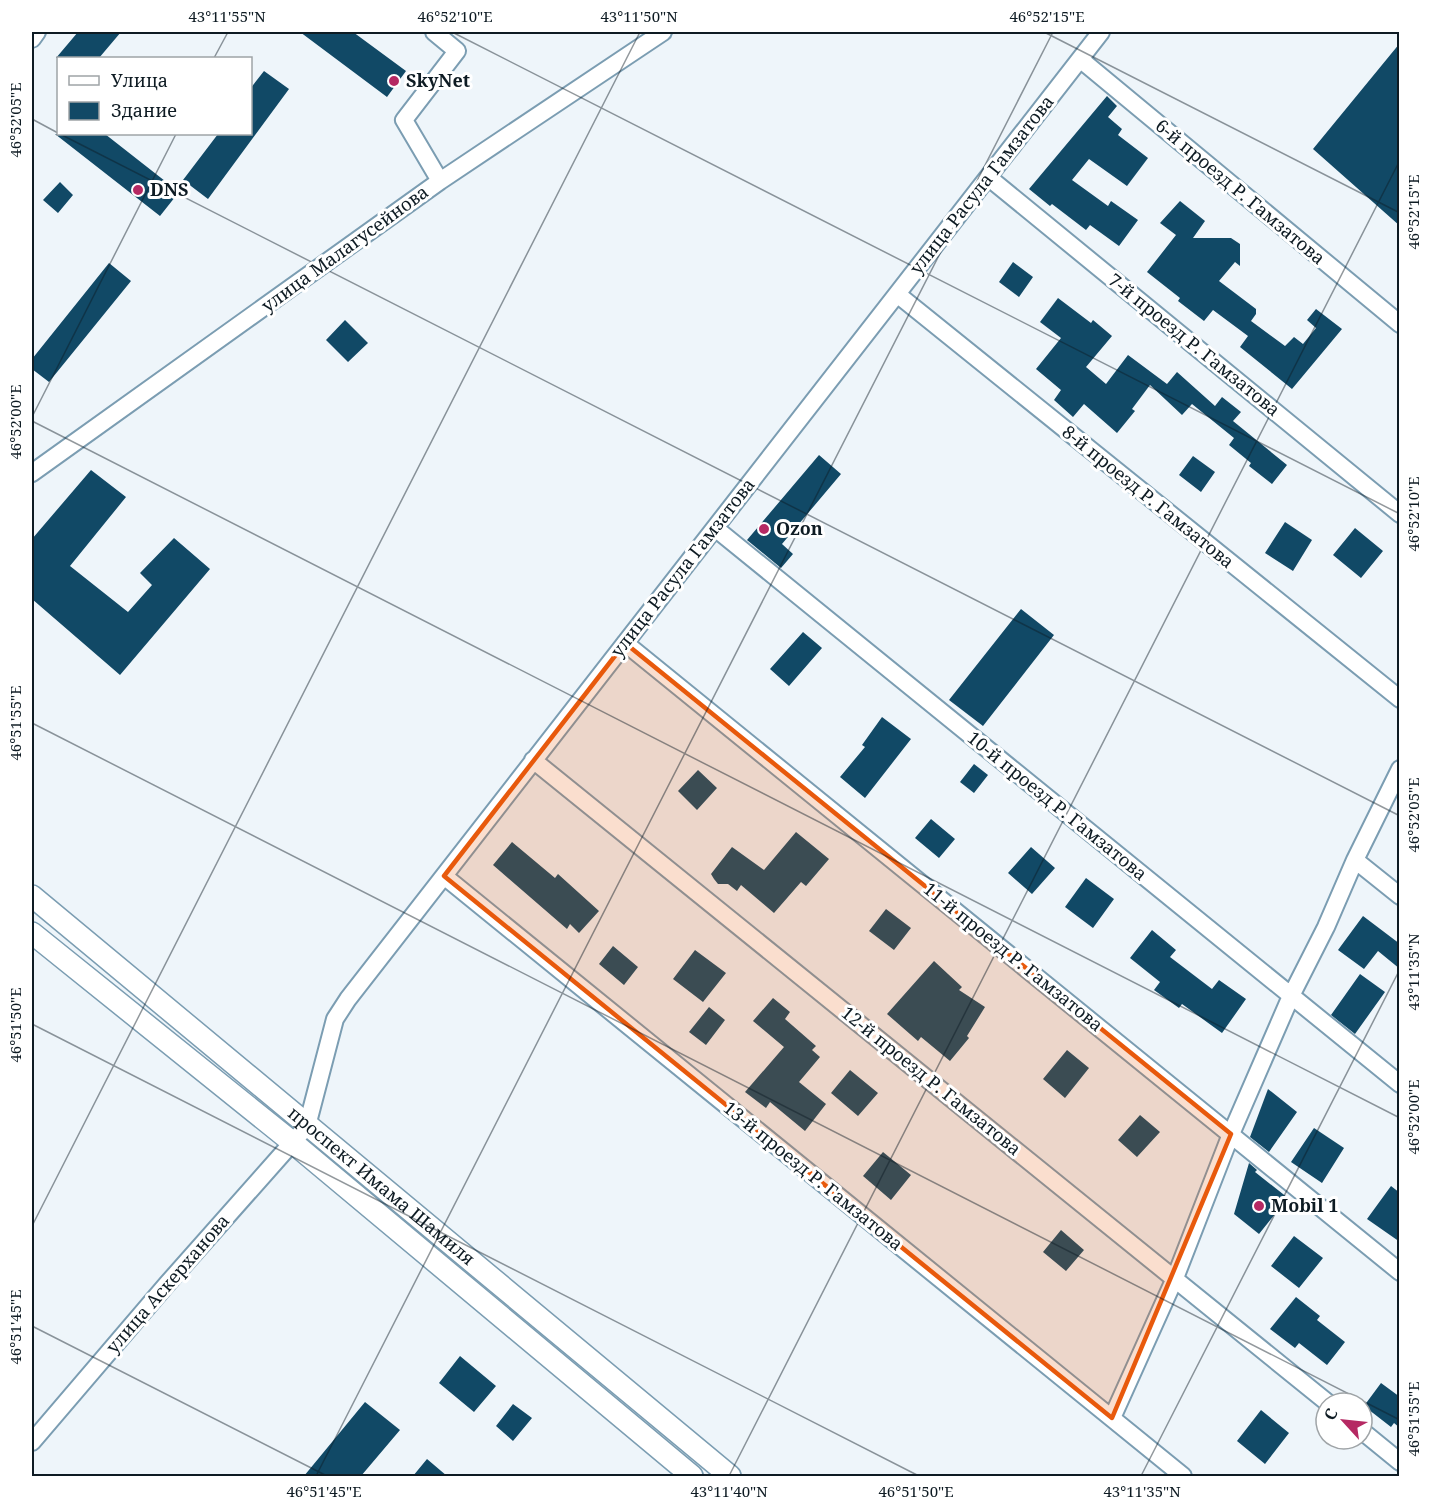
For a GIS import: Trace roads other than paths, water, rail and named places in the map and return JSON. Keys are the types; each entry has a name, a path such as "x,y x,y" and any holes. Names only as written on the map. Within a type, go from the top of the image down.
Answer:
{"main road":[{"name":"проспект Имама Шамиля","path":"32,896 730,1476"},
{"name":"проспект Имама Шамиля","path":"32,933 292,1142 692,1476"}],"street":[{"path":"32,39 37,32"},
{"path":"434,32 457,51 404,120 440,181"},
{"name":"улица Малагусейнова","path":"32,473 440,181 663,32"},
{"name":"улица Расула Гамзатова","path":"307,1126 335,1018 348,999 1101,32"},
{"name":"6-й проезд Р. Гамзатова","path":"1080,59 1400,324"},
{"name":"7-й проезд Р. Гамзатова","path":"988,177 1400,514"},
{"name":"8-й проезд Р. Гамзатова","path":"897,294 1400,699"},
{"name":"10-й проезд Р. Гамзатова","path":"715,528 1400,1084"},
{"name":"11-й проезд Р. Гамзатова","path":"625,643 1400,1272"},
{"name":"12-й проезд Р. Гамзатова","path":"533,760 1314,1392"},
{"path":"1112,1418 1175,1278 1231,1134 1291,996 1400,769"},
{"path":"1355,860 1400,896"},
{"name":"13-й проезд Р. Гамзатова","path":"444,876 1183,1476"},
{"name":"улица Аскерханова","path":"32,1442 166,1284 307,1126"},
{"path":"1374,1441 1400,1462"}],"place":[{"name":"SkyNet","path":"394,81"},
{"name":"DNS","path":"138,190"},
{"name":"Ozon","path":"764,529"},
{"name":"Mobil 1","path":"1259,1206"}]}
